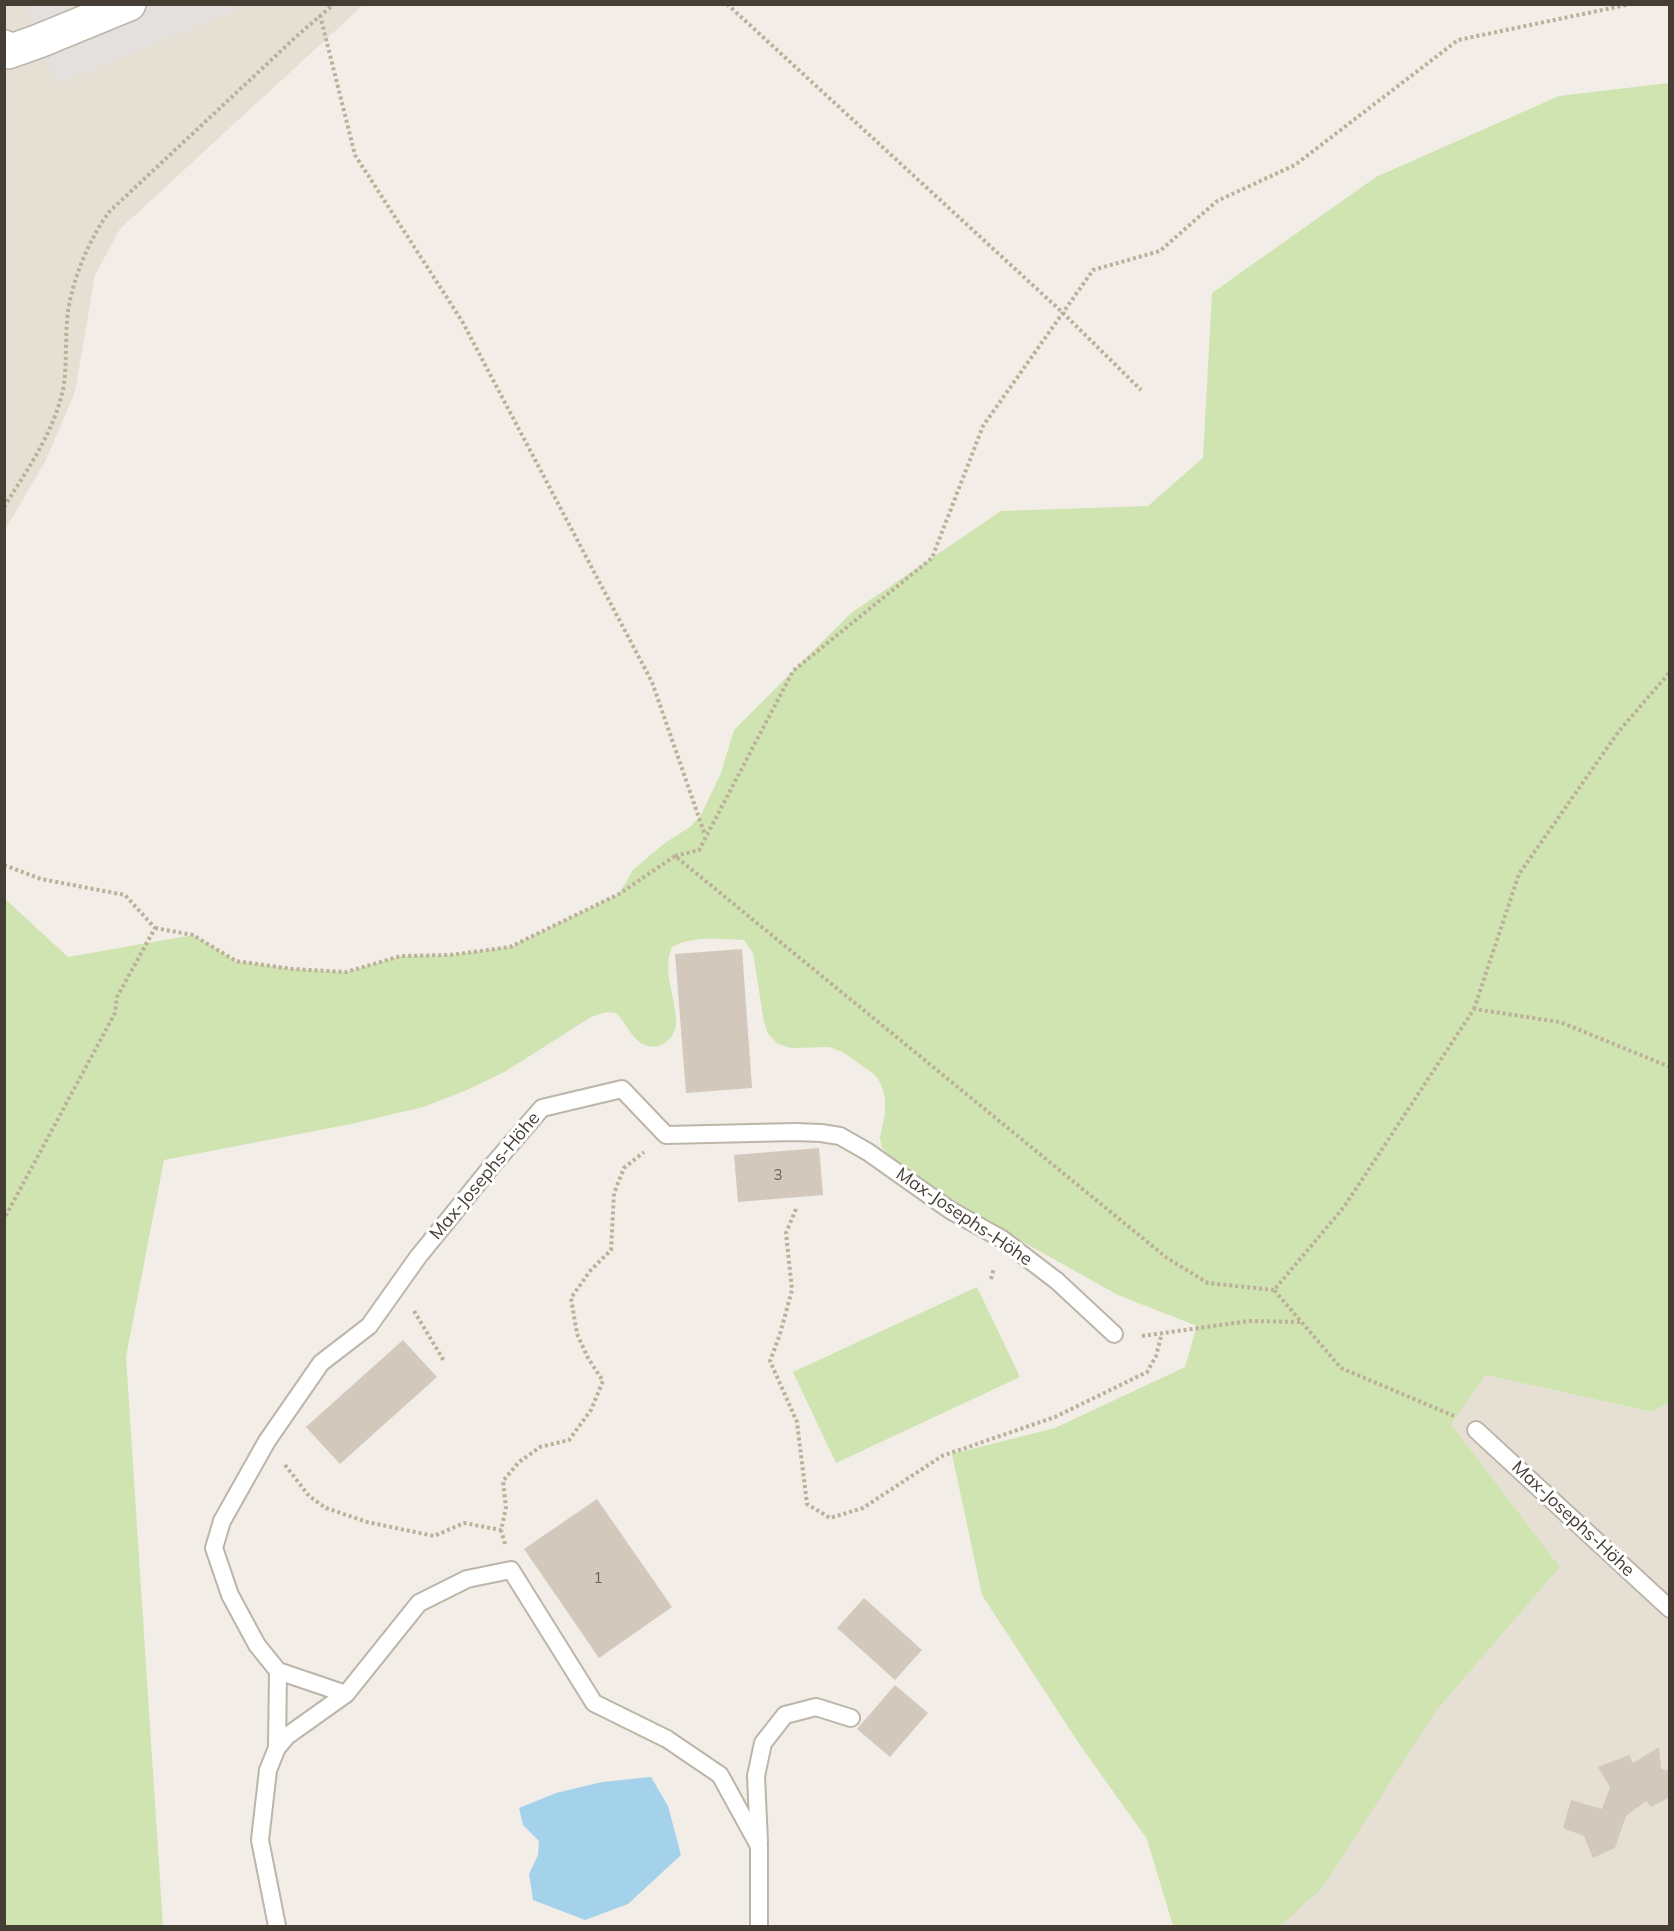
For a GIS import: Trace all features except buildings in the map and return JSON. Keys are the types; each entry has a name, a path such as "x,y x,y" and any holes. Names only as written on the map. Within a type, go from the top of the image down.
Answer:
{"street":[{"path":"4,47 9,52 129,4"}],"lane":[{"name":"Max-Josephs-Höhe","path":"278,1671 257,1646 236,1605 214,1548 222,1521 267,1442 321,1363 369,1326 418,1257 542,1108 622,1089 666,1135 795,1132 821,1133 840,1137 868,1152 950,1210 1002,1239 1057,1281 1114,1334"},
{"name":"Max-Josephs-Höhe","path":"1476,1430 1670,1609"},
{"path":"277,1926 260,1840 268,1770 277,1748 287,1736 346,1694 419,1603 467,1578 512,1570 594,1703 667,1738 720,1774 759,1846"},
{"path":"277,1748 278,1671 346,1694"},
{"path":"759,1926 756,1776 763,1743 785,1715 816,1707 851,1718"}],"path":[{"path":"4,507 50,430 63,385 68,310 82,262 100,224 119,203 334,4"},
{"path":"727,4 1063,313 1141,390"},
{"path":"4,866 41,879 125,894 155,928 193,935 236,961 292,969 346,972 401,956 450,955 510,948 619,894 675,856 699,850 793,671 932,558 983,426 1093,270 1160,251 1217,201 1295,165 1458,40 1631,4"},
{"path":"321,15 355,155 462,321 652,682 706,836"},
{"path":"1274,1290 1344,1207 1474,1009 1520,874 1619,731 1670,672"},
{"path":"675,856 1167,1258 1208,1282 1274,1290 1341,1368 1450,1414 1476,1430"},
{"path":"4,1219 115,1013 117,997 155,928"},
{"path":"1474,1009 1560,1022 1670,1067"},
{"path":"512,1570 501,1530 506,1508 503,1481 519,1462 540,1448 568,1440 591,1410 603,1381 588,1358 577,1334 571,1298 590,1271 611,1250 615,1193 624,1168 666,1135"},
{"path":"796,1209 786,1233 792,1290 770,1361 797,1422 807,1504 830,1518 862,1508 942,1456 1055,1417 1147,1372 1162,1333"},
{"path":"398,1285 444,1361"},
{"path":"1114,1334 1142,1336 1249,1321 1302,1322"},
{"path":"267,1442 309,1496 326,1508 367,1522 434,1536 464,1523 501,1530"}],"shaded area":[{"path":"35,4 234,4 236,10 57,84 26,8"},
{"path":"5,5 363,5 120,229 95,275 75,392 46,460 5,530"},
{"path":"1486,1375 1651,1412 1669,1402 1669,1926 1251,1926 1560,1567 1451,1424"}],"green space":[{"path":"1669,83 1669,1402 1652,1412 1486,1375 1451,1424 1560,1567 1436,1711 1322,1888 1280,1926 1173,1926 1147,1839 1080,1745 982,1595 952,1454 1055,1428 1185,1367 1197,1326 1118,1295 962,1208 908,1174 882,1148 880,1138 885,1114 885,1098 881,1084 875,1075 843,1052 829,1047 791,1048 778,1044 768,1034 764,1022 753,953 744,940 707,939 688,941 672,947 668,965 676,1027 670,1038 661,1045 655,1047 639,1042 616,1013 606,1012 591,1017 506,1071 467,1090 423,1107 351,1124 164,1160 126,1357 163,1926 5,1926 4,898 68,957 193,935 236,961 293,969 346,972 401,956 450,955 510,947 619,894 633,870 665,843 690,827 701,815 721,773 734,730 851,613 1001,511 1148,506 1203,458 1212,293 1376,177 1559,96"},
{"path":"977,1287 1020,1377 836,1463 793,1372"}],"water":[{"path":"651,1777 668,1806 681,1855 628,1904 585,1920 533,1900 529,1874 538,1855 539,1841 523,1825 519,1808 556,1793 602,1782"}]}
